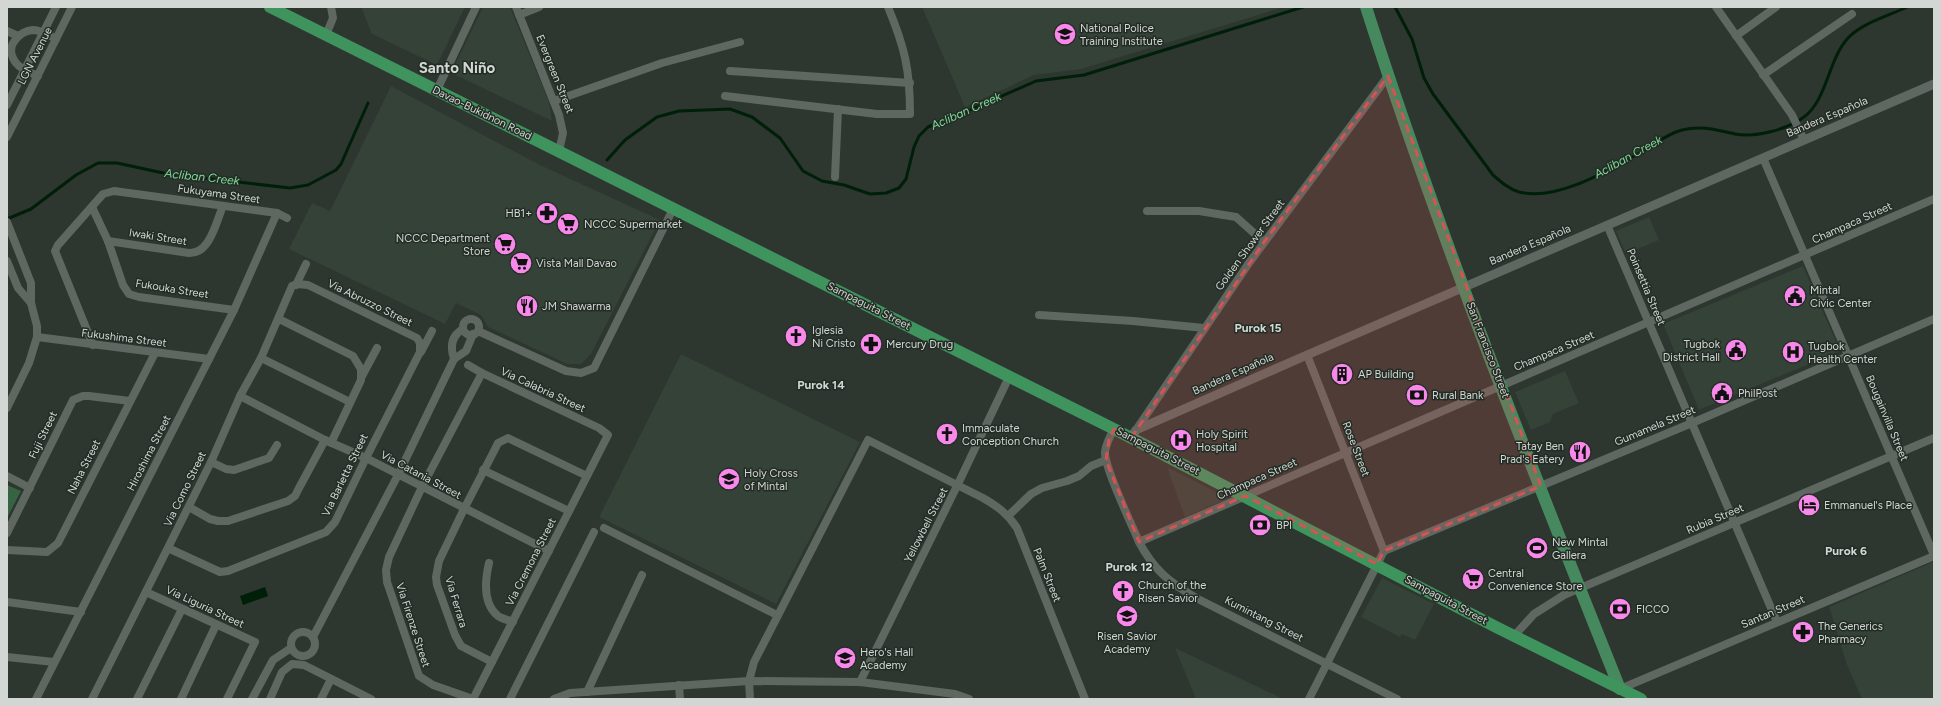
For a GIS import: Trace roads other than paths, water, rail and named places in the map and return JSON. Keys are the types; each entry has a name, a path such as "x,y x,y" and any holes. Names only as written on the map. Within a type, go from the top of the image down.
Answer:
{"highway":[{"name":"Davao-Bukidnon Road","path":"270,7 674,208"},
{"name":"Sampaguita Street","path":"674,208 1114,429 1134,434 1245,496 1514,636 1641,699"}],"main road":[{"name":"San Francisco Street","path":"1366,7 1388,76 1464,287 1620,689"}],"street":[{"name":"LGN Avenue","path":"7,105 56,7"},
{"name":"LGN Avenue","path":"7,136 72,7"},
{"path":"326,35 333,18 331,7"},
{"path":"437,90 476,7"},
{"path":"518,11 539,7"},
{"path":"725,96 889,115 910,114 910,83 905,52 888,7"},
{"path":"1716,7 1792,115 1804,140"},
{"path":"1736,36 1776,7"},
{"name":"Evergreen Street","path":"518,11 554,101 563,133 559,151"},
{"path":"1763,75 1852,14"},
{"path":"38,76 25,70 12,58 9,48 18,36 32,30 44,33 56,39"},
{"path":"7,31 18,36"},
{"path":"554,101 662,63 740,42"},
{"path":"730,72 910,83"},
{"name":"Golden Shower Street","path":"1134,434 1204,328 1264,242 1388,76"},
{"name":"Bandera Española","path":"1134,434 1307,355 1934,84"},
{"path":"835,177 838,109"},
{"name":"Bougainvilla Street","path":"1763,158 1934,555"},
{"name":"Fukuyama Street","path":"93,345 55,251 58,245 104,194 114,191 277,213 287,218"},
{"name":"Champaca Street","path":"1139,542 1934,199"},
{"name":"Iwaki Street","path":"108,241 189,253 198,252 205,247 223,206"},
{"name":"Fukouka Street","path":"92,207 108,241 123,285 129,294 139,297 234,310"},
{"path":"463,329 466,333 475,332 566,372 581,373 594,368 674,208"},
{"path":"1147,211 1199,211 1236,217 1264,242"},
{"name":"Hiroshima Street","path":"36,699 234,310 277,213"},
{"path":"7,222 32,283 32,303 37,326 37,338 29,363 10,399 7,408"},
{"name":"Poinsettia Street","path":"1607,225 1777,622"},
{"path":"7,261 18,288 32,303"},
{"name":"Via Como Street","path":"92,699 211,462 240,396 261,358 294,285 306,264"},
{"name":"Via Abruzzo Street","path":"294,285 308,286 417,338 420,343 419,356"},
{"path":"1039,315 1133,321 1204,328"},
{"path":"279,319 353,356 361,369 362,376"},
{"path":"291,648 298,655 308,655 315,647 313,637 398,474 454,359 466,351 478,323 471,319 464,323 463,329 457,333 453,339 452,352 454,359"},
{"name":"Gumamela Street","path":"1384,551 1692,423 1934,319"},
{"name":"Via Barletta Street","path":"168,548 220,572 228,571 320,536 330,529 335,522 366,458 432,331"},
{"name":"Fukushima Street","path":"37,338 209,360"},
{"path":"188,507 218,521 228,521 288,501 295,496 328,442 377,348"},
{"name":"Naha Street","path":"7,550 39,553 47,552 58,543 155,353"},
{"name":"Rose Street","path":"1307,355 1384,551"},
{"path":"261,358 350,402"},
{"name":"Via Calabria Street","path":"468,365 599,428 608,435"},
{"path":"422,487 482,373"},
{"name":"Yellowbell Street","path":"860,682 1009,377"},
{"name":"Fuji Street","path":"7,533 73,400 83,396 89,396 130,401"},
{"name":"Via Catania Street","path":"240,396 328,442 366,458 549,551"},
{"name":"Kumintang Street","path":"1114,429 1106,446 1106,460 1139,542 1153,565 1174,585 1397,699"},
{"name":"Via Cremona Street","path":"473,699 608,435"},
{"name":"Via Ferrara","path":"492,662 461,646 455,635 437,585 436,577 439,561 464,509 498,443 508,438 587,476"},
{"name":"Rubia Street","path":"1514,636 1534,614 1548,604 1580,588 1934,438"},
{"name":"Palm Street","path":"777,615 868,440 983,498 997,506 1008,516 1017,528 1085,699"},
{"path":"211,462 226,469 234,470 269,458 277,445"},
{"path":"1008,516 1031,494 1042,488 1079,476 1091,466 1106,460"},
{"path":"484,470 569,511"},
{"path":"7,476 30,488"},
{"name":"Via Firenze Street","path":"422,487 389,557 386,570 388,582 419,676 433,685 473,699"},
{"path":"604,528 777,615 754,662 749,682 750,699"},
{"path":"510,699 594,532"},
{"path":"1309,699 1384,551"},
{"name":"Santan Street","path":"1620,689 1934,555"},
{"path":"489,563 485,583 490,602 498,616 513,622"},
{"path":"587,692 642,575"},
{"name":"Via Liguria Street","path":"146,592 255,642 227,699"},
{"path":"7,602 81,612"},
{"path":"137,699 182,608"},
{"path":"181,699 216,625"},
{"path":"252,699 273,660 291,648 292,640 296,634 304,632 313,637"},
{"path":"7,657 54,662"},
{"path":"270,699 282,672 292,664 304,665 366,698"},
{"path":"320,699 331,679"},
{"path":"554,699 564,694 679,685 749,682 860,682 955,694 968,699"},
{"path":"679,685 680,699"}],"waterway":[{"name":"Acliban Creek","path":"607,160 625,140 657,117 679,111 730,109 752,117 780,138 803,171 822,181 844,185 870,194 886,193 899,188 906,179 914,147 919,136 928,127 1036,81 1084,75 1303,7"},
{"name":"Acliban Creek","path":"1395,7 1412,39 1424,78 1433,94 1493,175 1515,191 1534,194 1567,188 1584,182 1617,166 1667,136 1682,130 1702,128 1735,134 1752,135 1781,129 1797,121 1812,110 1818,101 1836,57 1848,38 1860,28 1907,7"},
{"name":"Acliban Creek","path":"7,219 31,209 76,175 98,163 117,163 168,174 290,188 308,185 336,170 341,164 368,103"}],"place":[{"name":"National Police Training Institute","path":"1065,34"},
{"name":"HB1+","path":"547,213"},
{"name":"NCCC Supermarket","path":"568,224"},
{"name":"NCCC Department Store","path":"505,244"},
{"name":"Vista Mall Davao","path":"521,263"},
{"name":"Mintal Civic Center","path":"1795,296"},
{"name":"JM Shawarma","path":"527,306"},
{"name":"Iglesia Ni Cristo","path":"796,336"},
{"name":"Mercury Drug","path":"871,344"},
{"name":"Tugbok District Hall","path":"1736,350"},
{"name":"Tugbok Health Center","path":"1793,352"},
{"name":"AP Building","path":"1342,374"},
{"name":"PhilPost","path":"1722,393"},
{"name":"Rural Bank","path":"1417,395"},
{"name":"Immaculate Conception Church","path":"947,434"},
{"name":"Holy Spirit Hospital","path":"1181,440"},
{"name":"Tatay Ben Prad's Eatery","path":"1580,452"},
{"name":"Holy Cross of Mintal","path":"729,479"},
{"name":"Emmanuel's Place","path":"1809,505"},
{"name":"BPI","path":"1260,525"},
{"name":"New Mintal Gallera","path":"1537,548"},
{"name":"Central Convenience Store","path":"1473,579"},
{"name":"Church of the Risen Savior","path":"1123,591"},
{"name":"FICCO","path":"1620,609"},
{"name":"Risen Savior Academy","path":"1127,616"},
{"name":"The Generics Pharmacy","path":"1803,632"},
{"name":"Hero's Hall Academy","path":"845,658"}],"district":[{"name":"Santo Niño","path":"457,68"},
{"name":"Purok 15","path":"1258,328"},
{"name":"Purok 14","path":"821,385"},
{"name":"Purok 6","path":"1846,551"},
{"name":"Purok 12","path":"1129,567"}]}
